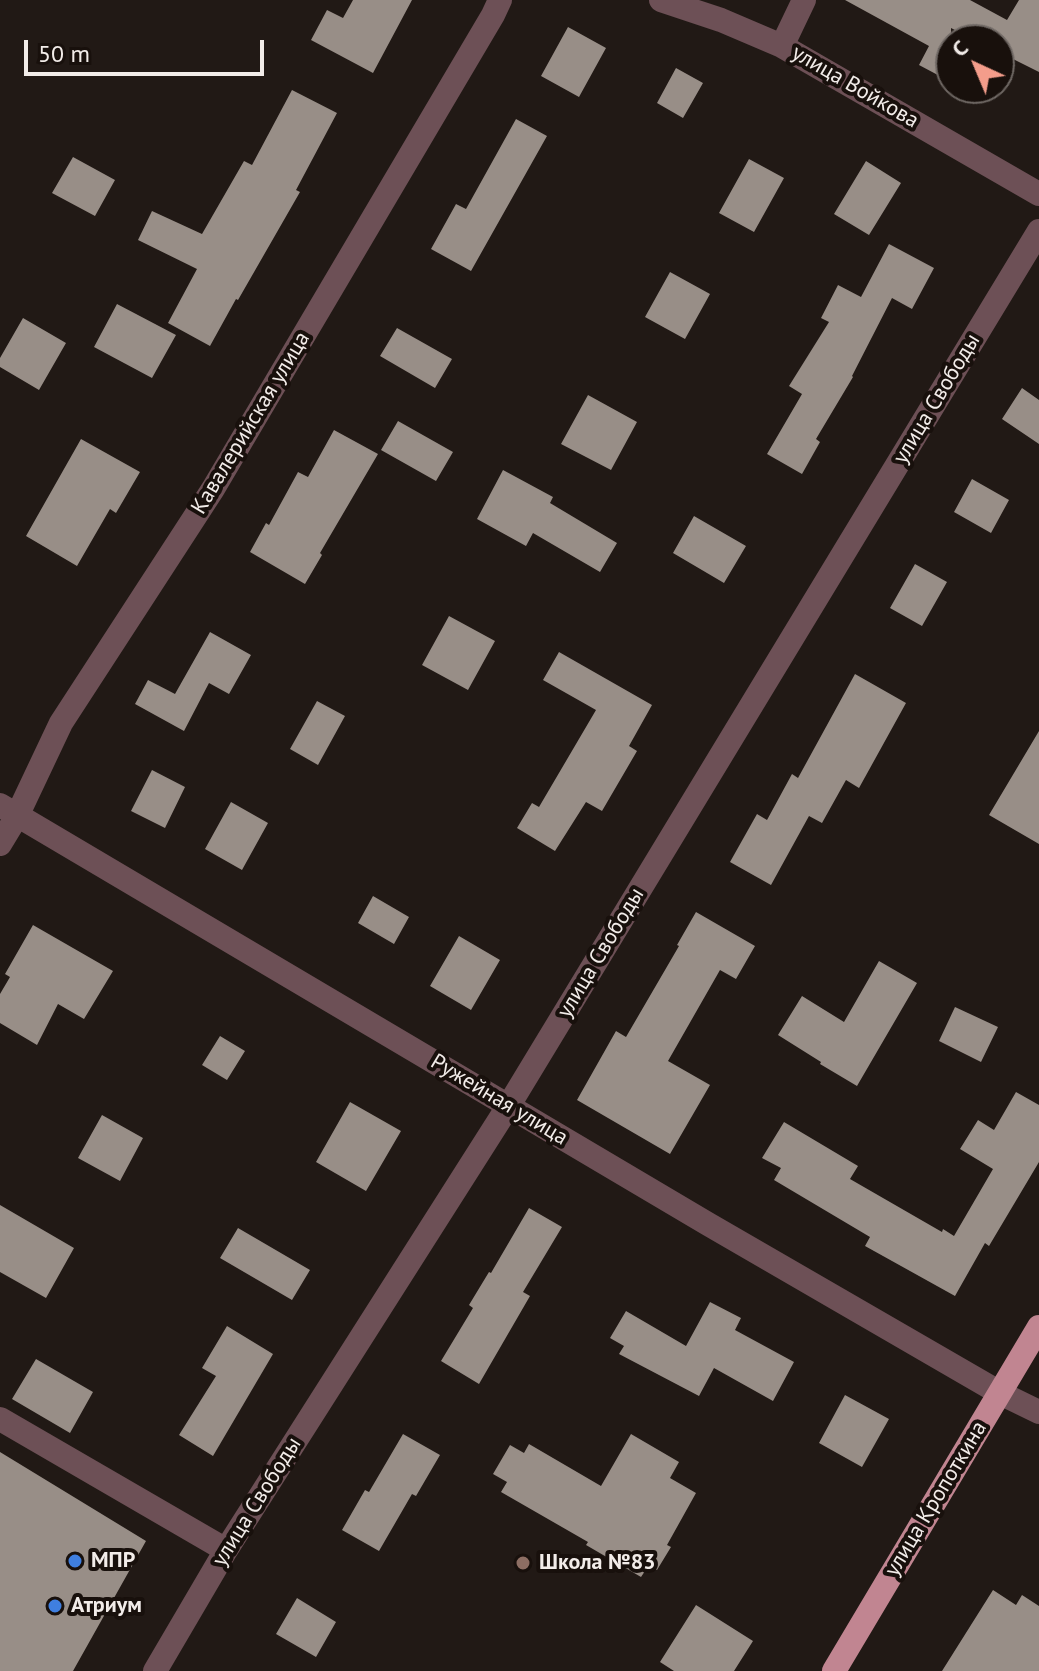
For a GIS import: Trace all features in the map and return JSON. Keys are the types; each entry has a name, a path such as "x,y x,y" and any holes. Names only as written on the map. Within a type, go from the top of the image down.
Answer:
{"main road":[{"name":"улица Кропоткина","path":"834,1671 1039,1327"}],"street":[{"name":"Кавалерийская улица","path":"0,844 9,810 61,723 213,489 500,0"},
{"name":"улица Войкова","path":"661,0 718,10 1039,194"},
{"path":"782,46 804,0"},
{"name":"улица Свободы","path":"155,1671 226,1550 509,1105 1039,231"},
{"name":"Ружейная улица","path":"9,810 695,1216 1000,1393 1039,1412"},
{"path":"0,1419 226,1550"}],"building":[{"path":"353,0 412,0 373,73 311,40 327,10 343,18"},
{"path":"845,0 970,0 1007,20 1019,0 1039,0 1039,72 1015,60 1015,24 935,24 935,74 919,65 929,46"},
{"path":"568,27 606,48 579,97 541,76"},
{"path":"676,68 703,83 683,118 657,103"},
{"path":"292,90 337,113 296,190 300,192 210,346 168,323 197,269 138,240 152,211 202,234 244,161 252,165"},
{"path":"516,119 547,136 471,271 431,249 456,204 466,209"},
{"path":"73,157 115,180 95,216 52,193"},
{"path":"749,159 784,178 754,232 719,213"},
{"path":"866,161 901,183 869,235 834,214"},
{"path":"889,244 934,268 912,309 892,298 853,377 816,439 820,442 802,474 767,454 802,394 789,386 829,322 821,318 838,285 861,297"},
{"path":"670,272 710,294 685,339 645,317"},
{"path":"117,304 176,335 152,378 94,347"},
{"path":"23,318 66,343 39,390 0,367 0,358"},
{"path":"397,328 452,359 435,388 380,356"},
{"path":"1022,388 1039,400 1039,444 1002,419"},
{"path":"588,395 637,422 611,470 561,444"},
{"path":"398,421 453,452 436,481 381,450"},
{"path":"334,430 378,454 305,584 250,552 266,523 269,525 298,472 308,477"},
{"path":"81,439 140,472 116,513 110,509 77,566 26,536"},
{"path":"503,470 553,497 550,503 617,543 600,572 533,533 526,546 477,519"},
{"path":"972,479 1009,500 991,533 954,512"},
{"path":"694,516 746,546 724,583 673,553"},
{"path":"915,564 947,582 922,626 890,608"},
{"path":"449,616 495,641 468,690 422,665"},
{"path":"210,632 251,655 229,694 209,683 184,731 135,704 148,680 175,694"},
{"path":"559,652 652,705 629,746 637,751 602,811 586,802 555,851 517,828 532,803 539,807 596,710 543,680"},
{"path":"855,674 906,703 859,788 846,780 822,823 809,816 771,885 730,862 757,814 767,820 792,774 798,778"},
{"path":"317,701 345,716 318,765 290,749"},
{"path":"1039,731 1039,844 989,815"},
{"path":"152,770 185,787 165,828 131,811"},
{"path":"231,802 268,823 242,870 205,849"},
{"path":"373,896 409,917 394,944 358,923"},
{"path":"696,912 755,946 736,979 720,970 668,1061 710,1085 670,1154 577,1100 616,1031 626,1037"},
{"path":"33,925 113,971 84,1019 58,1004 37,1045 0,1023 0,994 10,977 5,974"},
{"path":"459,936 500,960 471,1010 430,986"},
{"path":"879,961 917,983 857,1086 778,1035 802,996 844,1022"},
{"path":"955,1007 998,1027 981,1062 939,1041"},
{"path":"220,1036 245,1051 227,1080 202,1065"},
{"path":"1016,1092 1039,1105 1039,1162 989,1246 985,1243 955,1296 865,1246 870,1237 774,1180 781,1168 762,1158 784,1122 858,1166 850,1179 954,1236 993,1169 960,1149 978,1120 994,1130"},
{"path":"350,1102 401,1131 366,1191 316,1162"},
{"path":"102,1115 143,1138 120,1181 78,1158"},
{"path":"0,1205 74,1248 46,1298 0,1272"},
{"path":"529,1208 562,1227 523,1292 530,1296 479,1384 441,1361 473,1308 469,1305"},
{"path":"238,1228 310,1270 292,1300 220,1258"},
{"path":"710,1302 741,1318 735,1330 794,1362 773,1401 714,1368 699,1396 619,1354 624,1346 610,1338 626,1311 686,1346"},
{"path":"227,1326 273,1354 213,1456 179,1435 216,1376 202,1368"},
{"path":"36,1359 93,1392 70,1433 12,1399"},
{"path":"845,1395 889,1419 862,1467 819,1443"},
{"path":"403,1434 440,1455 416,1496 412,1494 379,1551 342,1530 365,1490 369,1492"},
{"path":"631,1434 679,1462 670,1478 696,1493 657,1570 649,1565 641,1577 586,1545 588,1542 501,1492 507,1482 493,1474 510,1445 524,1453 529,1444 601,1486"},
{"name":"Атриум","path":"0,1452 146,1541 73,1671 0,1671"},
{"path":"993,1590 1016,1605 1022,1595 1039,1606 1039,1671 942,1671"},
{"path":"297,1598 336,1622 316,1657 276,1634"},
{"path":"696,1605 753,1641 734,1671 674,1671 660,1662"}],"place":[{"name":"МПР","path":"75,1561"},
{"name":"Школа №83","path":"523,1563"},
{"name":"Атриум","path":"55,1606"}]}
